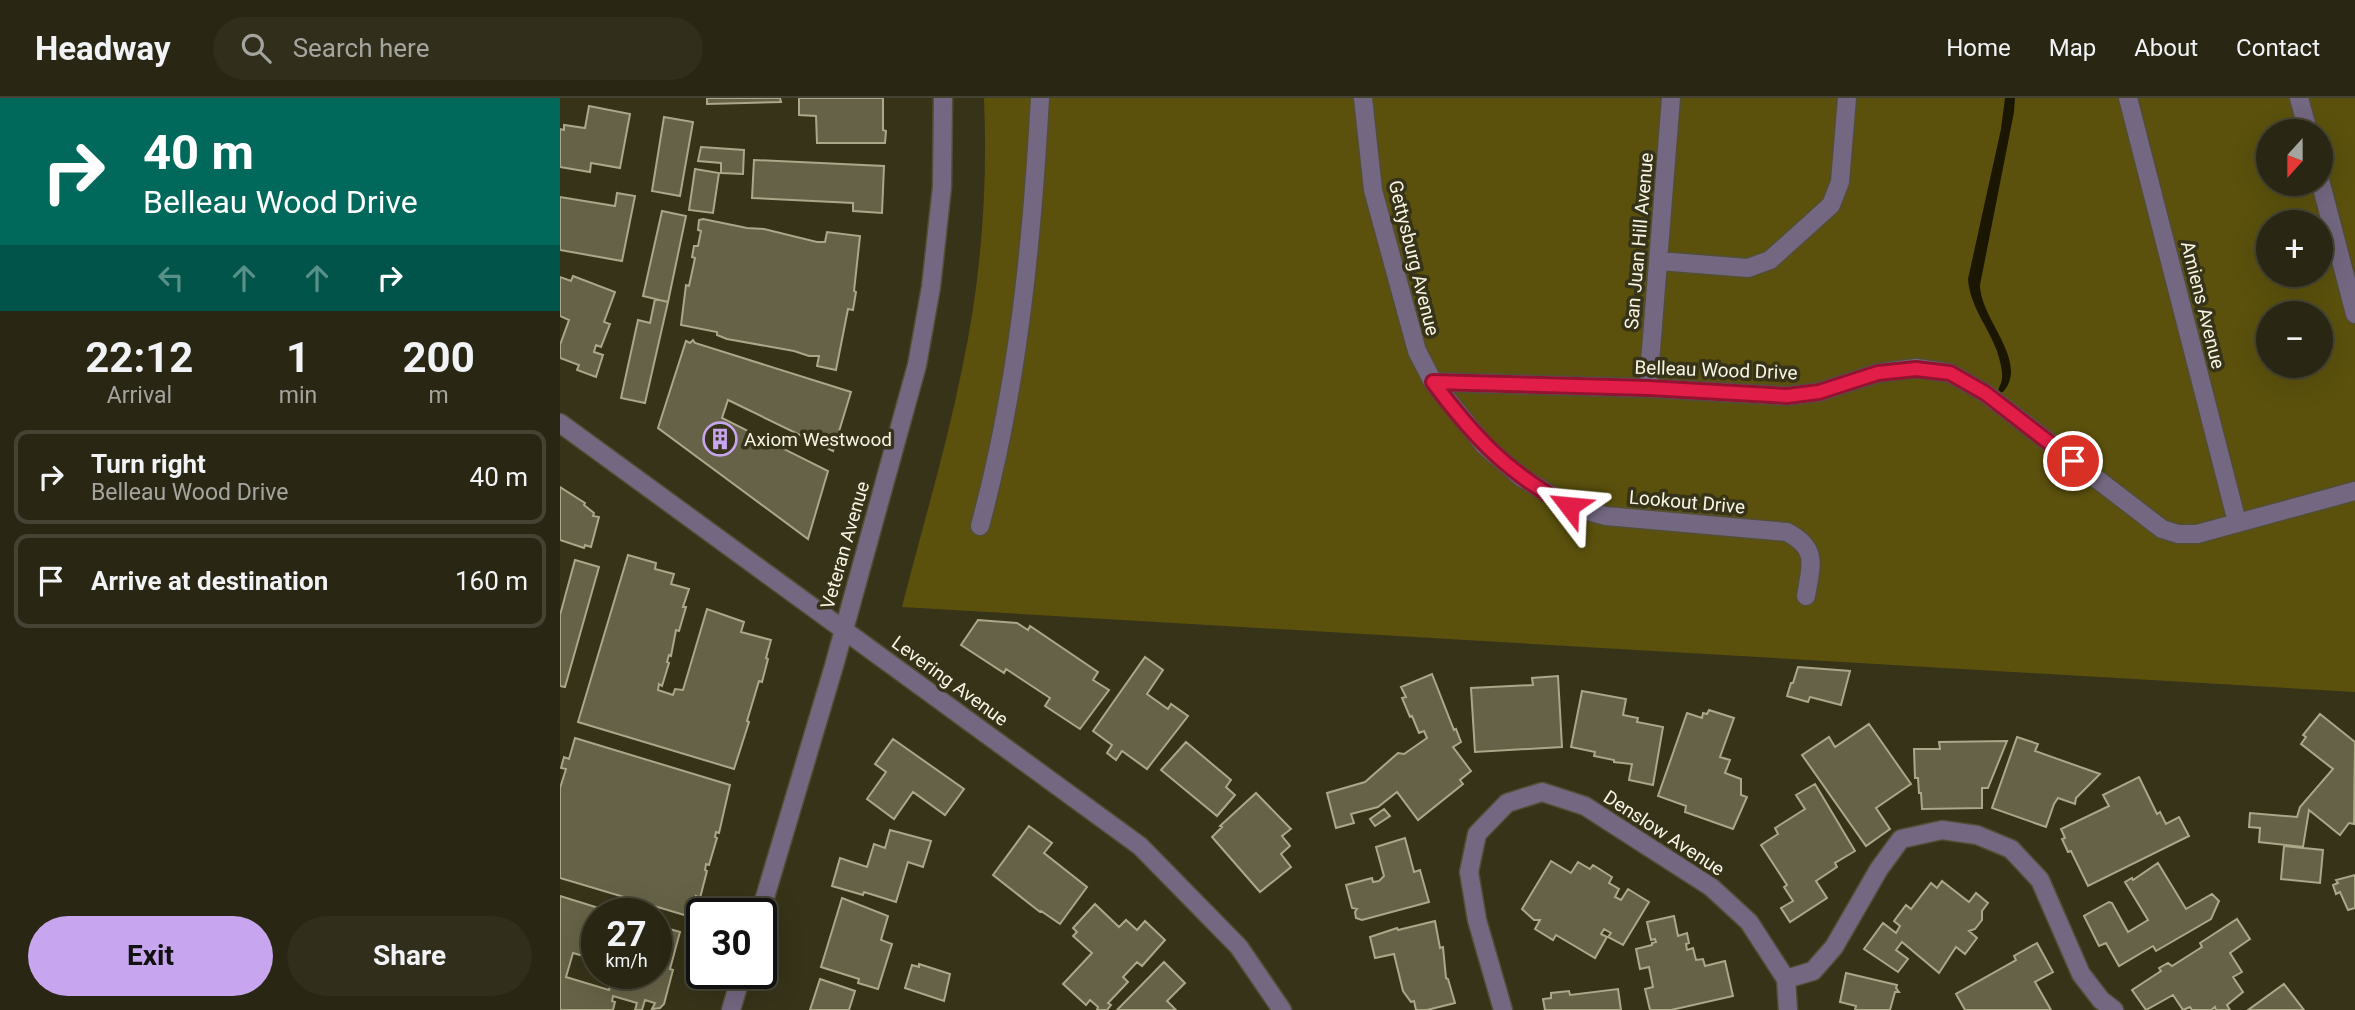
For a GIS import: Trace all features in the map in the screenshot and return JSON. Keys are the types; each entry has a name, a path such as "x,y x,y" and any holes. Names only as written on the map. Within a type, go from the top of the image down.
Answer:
{"street":[{"name":"Veteran Avenue","path":"765,898 844,629 917,365 931,287 942,187 943,98"},
{"path":"980,526 995,472 1012,384 1028,266 1040,98"},
{"name":"Gettysburg Avenue","path":"1363,98 1373,190 1417,351 1433,382"},
{"name":"San Juan Hill Avenue","path":"1648,388 1671,98"},
{"path":"1659,261 1748,268 1770,260 1830,205 1840,182 1847,98"},
{"name":"Amiens Avenue","path":"2129,98 2237,523"},
{"path":"2299,98 2305,119"},
{"path":"2324,196 2355,314"},
{"name":"Belleau Wood Drive","path":"1433,382 1648,388 1787,396 1819,392 1878,373 1916,369 1950,373 1985,393 2162,529 2178,534 2197,534 2355,491"},
{"name":"Lookout Drive","path":"1433,382 1485,446 1521,477 1569,506 1606,516 1787,532 1802,540 1809,550 1811,560 1806,596"},
{"name":"Levering Avenue","path":"560,423 1140,846 1238,947 1282,1010"},
{"name":"Denslow Avenue","path":"1503,1010 1477,920 1469,872 1477,834 1507,803 1542,792 1585,806 1711,887 1749,922 1786,979 1788,1010"},
{"path":"1786,979 1813,971 1834,947 1879,869 1901,839 1942,830 1977,835 2011,849 2040,880 2081,974 2101,1000 2114,1010"},
{"path":"731,1010 737,989"}],"shaded area":[{"path":"984,98 2355,98 2355,692 902,607 949,429 969,336 982,234"},
{"path":"2005,98 2015,98 2014,112 1980,285 1987,312 2002,340 2011,367 2010,380 2003,392 1998,393 2002,378 2000,361 1972,299 1968,279 2001,129"}],"building":[{"path":"707,98 780,98 781,102 707,104"},
{"path":"799,98 883,98 885,143 817,143 816,116 799,115"},
{"path":"589,106 630,114 620,168 591,163 590,172 560,167 560,129 564,130 564,125 585,128"},
{"path":"664,117 693,122 680,196 652,191"},
{"path":"701,147 744,150 743,174 721,173 721,163 698,161"},
{"path":"754,160 884,166 882,213 853,211 853,203 752,198"},
{"path":"695,169 719,173 713,213 689,210"},
{"path":"617,193 635,196 622,261 560,250 560,197 615,206"},
{"path":"662,211 686,216 668,302 643,296"},
{"path":"699,220 764,229 817,242 825,242 827,232 860,236 853,310 848,309 836,370 817,366 819,356 727,339 717,335 717,332 681,325 686,285 689,286 695,258 692,257 694,246 698,246 701,231 698,230"},
{"path":"573,276 615,292 604,322 610,324 601,347 596,345 594,352 603,355 596,377 577,370 579,365 560,358 560,345 569,320 560,316 560,277 571,281"},
{"path":"655,299 668,302 645,403 621,398 638,320 650,323"},
{"name":"Axiom Westwood","path":"693,340 695,343 851,392 833,451 728,400 722,418 828,471 808,539 658,428 686,341 690,343"},
{"path":"560,487 585,503 594,513 593,516 599,517 591,547 585,545 584,548 560,540"},
{"path":"628,555 656,563 655,569 674,574 671,584 689,589 679,631 676,630 671,656 669,655 667,662 669,663 662,686 659,684 658,690 673,695 675,689 683,690 707,609 744,622 741,632 771,640 762,682 759,681 734,769 578,722"},
{"path":"575,560 599,567 565,687 560,686 560,615"},
{"path":"978,620 1017,623 1028,630 1030,626 1098,672 1093,680 1109,690 1080,729 1045,706 1050,698 1006,669 1004,673 961,645"},
{"path":"1145,657 1163,670 1147,694 1168,709 1171,704 1188,716 1147,769 1122,751 1116,760 1107,753 1112,745 1093,731"},
{"path":"1798,667 1850,671 1841,705 1810,697 1808,702 1787,696"},
{"path":"1432,674 1461,742 1453,747 1471,771 1460,780 1463,784 1418,820 1397,792 1378,807 1351,814 1354,823 1336,828 1327,793 1365,782 1398,753 1404,754 1427,738 1424,731 1419,733 1412,716 1410,717 1402,698 1406,697 1401,687"},
{"path":"1558,676 1562,747 1475,752 1471,688 1533,685 1532,678"},
{"path":"1582,691 1626,699 1623,715 1638,718 1637,722 1663,727 1653,785 1629,780 1632,764 1614,762 1594,756 1595,752 1571,747"},
{"path":"1709,710 1734,718 1720,757 1730,760 1725,773 1741,779 1741,795 1747,797 1733,829 1685,812 1686,806 1658,796 1687,713 1702,718 1703,713 1707,714"},
{"path":"2320,714 2355,742 2354,824 2349,823 2340,835 2309,810 2303,847 2259,842 2260,828 2249,827 2250,813 2297,817 2300,807 2333,769 2301,744 2306,737 2303,735"},
{"path":"1869,724 1911,784 1876,808 1890,829 1866,846 1802,755 1829,737 1835,747"},
{"path":"2017,737 2038,744 2035,751 2100,774 2076,798 2075,804 2058,798 2046,827 1992,808"},
{"path":"575,738 730,785 719,833 716,832 717,838 709,865 706,864 707,871 700,898 686,898 686,916 672,911 672,898 627,898 560,878 560,788 566,769 561,768 564,757 569,759"},
{"path":"893,739 964,789 945,815 913,792 894,819 867,799 886,772 875,764"},
{"path":"2007,741 1988,788 1982,788 1982,808 1922,809 1918,778 1915,778 1914,749 1940,749 1939,742"},
{"path":"1186,742 1231,780 1226,787 1235,795 1217,816 1161,770"},
{"path":"2139,777 2157,814 2160,812 2166,824 2179,817 2189,836 2088,886 2071,851 2068,852 2061,829 2109,806 2103,795"},
{"path":"1815,784 1855,851 1835,863 1837,867 1816,881 1827,898 1790,922 1781,908 1793,901 1784,887 1787,885 1761,845 1778,834 1775,828 1805,809 1796,795"},
{"path":"1256,793 1291,829 1282,836 1290,846 1281,854 1291,867 1260,892 1212,837 1222,827 1220,826"},
{"path":"1384,809 1390,816 1375,826 1370,819"},
{"path":"1029,826 1052,843 1044,853 1087,887 1060,924 1040,912 993,875"},
{"path":"890,830 931,841 923,867 908,862 896,902 832,886 840,858 867,867 874,844 885,848"},
{"path":"1405,838 1414,872 1420,870 1429,902 1362,920 1356,918 1357,909 1352,908 1346,885 1372,878 1373,882 1379,881 1384,876 1376,847"},
{"path":"2284,846 2323,850 2320,883 2281,879"},
{"path":"1551,861 1571,873 1578,862 1590,869 1593,865 1612,877 1609,883 1619,889 1615,897 1621,900 1628,889 1649,902 1623,945 1608,937 1611,933 1604,929 1601,934 1607,937 1595,958 1556,935 1553,940 1535,929 1540,920 1534,920 1522,909"},
{"path":"2158,863 2186,909 2212,894 2219,901 2211,919 2156,951 2153,946 2119,966 2106,943 2099,946 2084,916 2109,902 2128,932 2148,920 2125,882 2132,878 2133,880"},
{"path":"2355,875 2355,908 2348,910 2340,892 2336,894 2333,885 2338,883 2336,880"},
{"path":"1942,881 1969,902 1976,893 1988,903 1982,911 1982,920 1975,929 1969,931 1977,938 1965,954 1956,947 1939,973 1902,942 1896,950 1908,959 1898,972 1864,949 1883,923 1896,933 1900,926 1894,921 1906,905 1911,909 1931,883 1937,888"},
{"path":"560,896 581,903 581,955 573,953 566,977 581,982 581,989 668,989 664,1004 660,1008 652,1009 655,1003 645,1000 642,1010 635,1010 637,1003 613,996 613,1010 560,1010"},
{"path":"842,898 888,916 881,940 892,944 878,989 858,983 859,979 821,967"},
{"path":"1095,904 1119,927 1126,920 1137,930 1145,921 1165,940 1142,966 1137,962 1123,977 1128,982 1108,1003 1111,1005 1107,1010 1097,1010 1098,1007 1090,1000 1086,1005 1063,984 1092,953 1073,936 1077,932 1073,928"},
{"path":"1674,916 1678,936 1687,933 1687,950 1693,948 1696,960 1703,959 1705,966 1725,961 1733,996 1671,1010 1650,1010 1645,989 1653,987 1649,967 1640,969 1636,949 1656,942 1655,939 1651,940 1647,922"},
{"path":"2237,919 2250,939 2230,953 2242,972 2233,977 2243,992 2227,1005 2230,1010 2216,1010 2215,1007 2211,1010 2192,1010 2190,1007 2183,1010 2173,995 2146,1010 2132,990 2161,971 2159,968 2168,963 2172,966 2202,947 2200,943"},
{"path":"1435,921 1440,948 1443,947 1446,978 1455,1003 1416,1010 1414,1001 1411,1002 1403,991 1394,954 1375,958 1370,937 1397,928 1398,930"},
{"path":"672,930 680,932 672,962"},
{"path":"2037,943 2053,972 2035,982 2051,1010 1965,1010 1956,994 2016,960 2014,956"},
{"path":"1164,962 1185,983 1167,1001 1176,1010 1117,1010"},
{"path":"919,964 950,974 944,1001 905,988 912,965 919,967"},
{"path":"1846,973 1897,985 1899,992 1895,992 1890,1010 1855,1010 1856,1006 1840,1002"},
{"path":"820,979 855,991 849,1010 810,1010"},
{"path":"2284,984 2304,1010 2248,1010"},
{"path":"1618,989 1621,1010 1545,1010 1543,999 1551,998 1551,993 1569,991 1570,995"}],"place":[{"name":"Axiom Westwood","path":"720,439"}],"route":[{"path":"1569,506 1521,477 1485,446 1433,382 1648,388 1787,396 1819,392 1878,373 1916,369 1950,373 1985,393 2073,461"}]}
